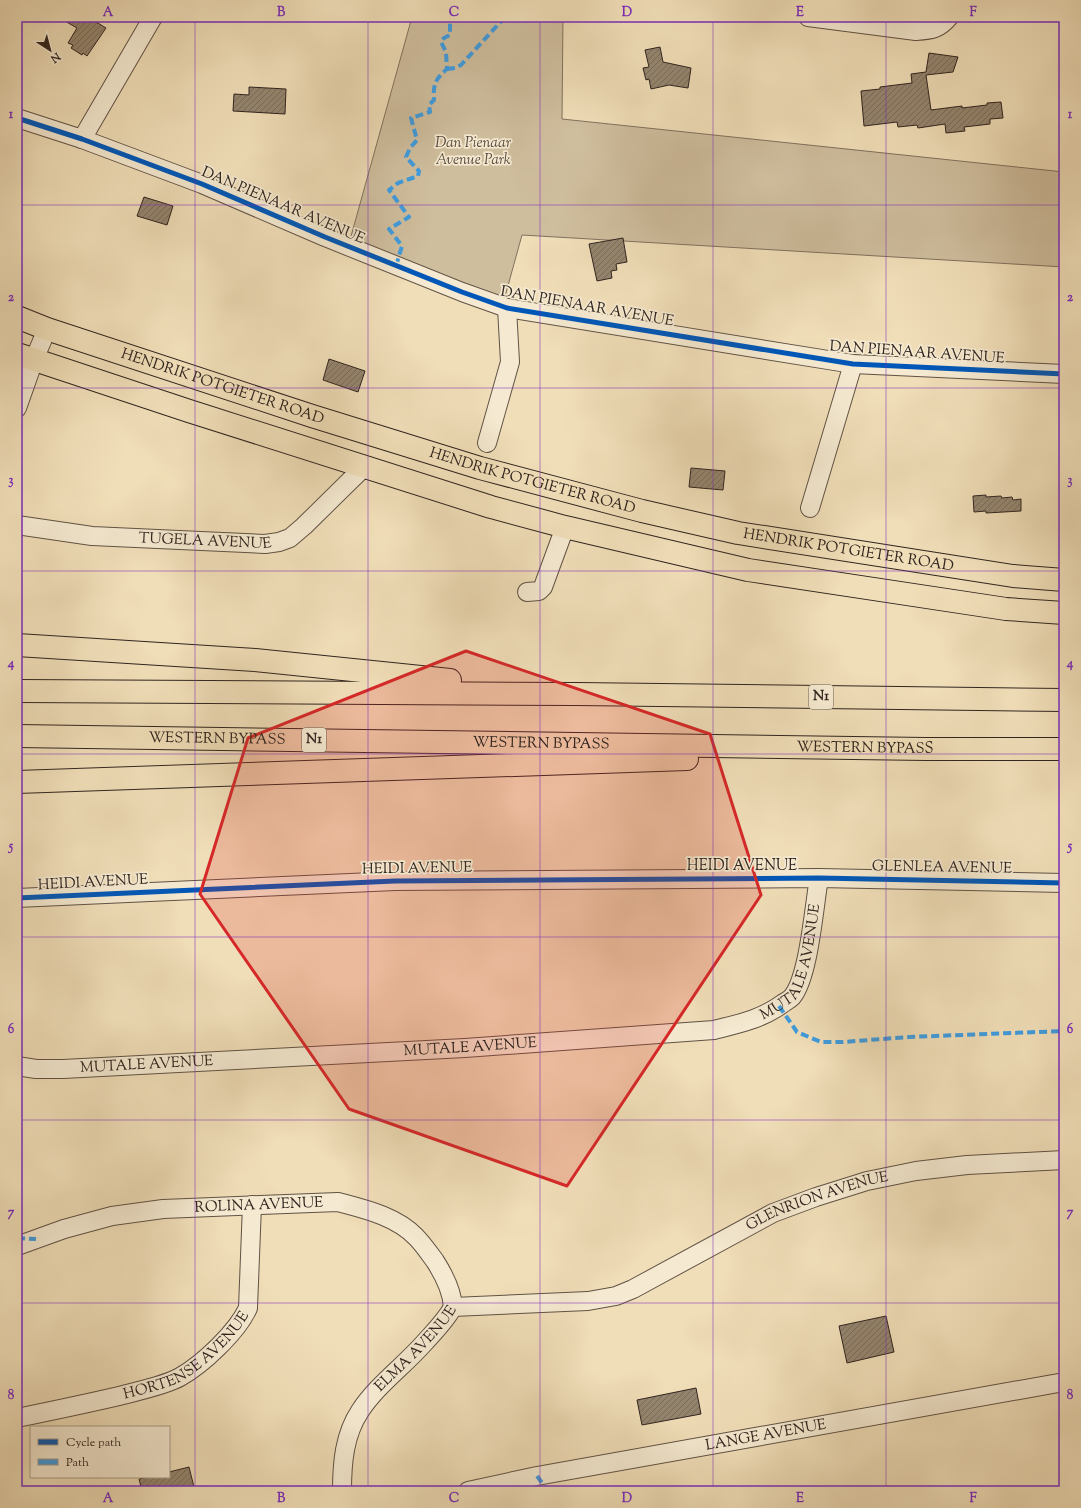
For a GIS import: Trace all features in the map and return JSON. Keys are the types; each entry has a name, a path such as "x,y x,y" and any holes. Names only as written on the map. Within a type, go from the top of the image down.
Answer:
{"main road":[{"name":"HENDRIK POTGIETER ROAD","path":"17,317 47,329 312,416 480,468 642,511 746,534 1013,576 1064,580"},
{"path":"25,357 491,507 565,527 748,570 1006,609 1064,613"},
{"path":"17,645 255,660 577,694"},
{"name":"N1","path":"17,691 577,694 1064,700"},
{"name":"WESTERN BYPASS","path":"17,736 926,749 1064,749"},
{"path":"17,782 654,761 926,749"}],"street":[{"path":"82,139 153,17"},
{"path":"808,17 916,31 930,30 939,27 950,17"},
{"name":"DAN PIENAAR AVENUE","path":"17,118 82,139 202,184 325,237 462,292 508,308 853,364 1064,374"},
{"path":"488,443 510,362 508,308"},
{"path":"17,408 25,357 47,329"},
{"path":"810,508 853,364"},
{"name":"TUGELA AVENUE","path":"17,525 92,536 265,544 280,542 290,538 304,526 364,466"},
{"path":"527,592 539,591 543,587 565,527"},
{"name":"GLENLEA AVENUE","path":"819,878 1064,883"},
{"name":"HEIDI AVENUE","path":"17,898 395,881 819,878"},
{"name":"MUTALE AVENUE","path":"17,1066 36,1069 63,1069 465,1048 714,1030 735,1025 772,1011 792,997 800,982 806,960 819,878"},
{"name":"GLENRION AVENUE","path":"588,1301 610,1297 633,1289 773,1213 816,1197 867,1181 923,1170 1064,1160"},
{"name":"ROLINA AVENUE","path":"17,1246 64,1229 112,1216 163,1209 338,1202 364,1209 391,1219 405,1227 416,1236 440,1269 449,1287 453,1307"},
{"name":"HORTENSE AVENUE","path":"17,1418 145,1390 179,1378 216,1348 244,1318 248,1308 252,1205"},
{"name":"ELMA AVENUE","path":"342,1491 342,1469 345,1451 351,1430 359,1412 373,1394 415,1353 447,1318 453,1307 588,1301"},
{"name":"LANGE AVENUE","path":"468,1491 537,1476 1064,1382"}],"highlighted area":[{"path":"466,651 710,734 761,895 567,1186 349,1109 200,894 248,738"}],"green space":[{"name":"Dan Pienaar Avenue Park","path":"412,17 563,17 562,119 1064,172 1064,267 522,235 501,311 348,247"}],"building":[{"path":"58,17 88,17 106,28 87,56 83,53 82,55 71,48 73,45 68,43 77,28"},
{"path":"660,47 663,62 691,68 688,88 669,85 651,89 649,79 646,80 643,68 649,67 645,50"},
{"path":"929,53 958,57 953,72 926,75 931,110 962,106 962,108 1001,102 1003,118 990,119 990,124 964,127 965,131 946,133 945,124 918,128 917,125 898,127 897,122 864,126 861,91 912,83 911,74 926,72"},
{"path":"249,87 286,89 285,114 233,111 234,94 249,95"},
{"path":"144,197 173,206 167,225 137,216"},
{"path":"623,238 627,262 616,264 617,270 611,271 612,278 597,281 589,244"},
{"path":"329,359 365,371 358,392 323,380"},
{"path":"691,468 725,471 723,490 689,487"},
{"path":"986,495 986,497 1001,496 1002,498 1012,497 1013,500 1021,499 1021,511 986,513 986,511 974,512 973,496"},
{"path":"886,1316 894,1352 847,1363 839,1326"},
{"path":"696,1388 701,1414 642,1425 637,1400"},
{"path":"189,1467 195,1491 142,1491 139,1479 170,1478 170,1472"}],"marked path":[{"path":"396,266 402,246 389,229 409,217 389,190 398,183 418,176 419,171 406,157 410,148 417,140 411,118 430,112 429,105 434,100 434,90 437,79 447,69 446,52 441,42 444,38 450,35 450,17"},
{"path":"447,69 455,68 461,65 505,17"},
{"path":"779,1006 797,1032 821,1042 1064,1031"},
{"path":"17,1238 36,1239"},
{"path":"537,1476 548,1491"}],"cycle path":[{"path":"17,118 82,139 202,184 325,237 462,292 507,308 853,364 1064,374"},
{"path":"17,898 395,881 819,878 1064,883"}]}
